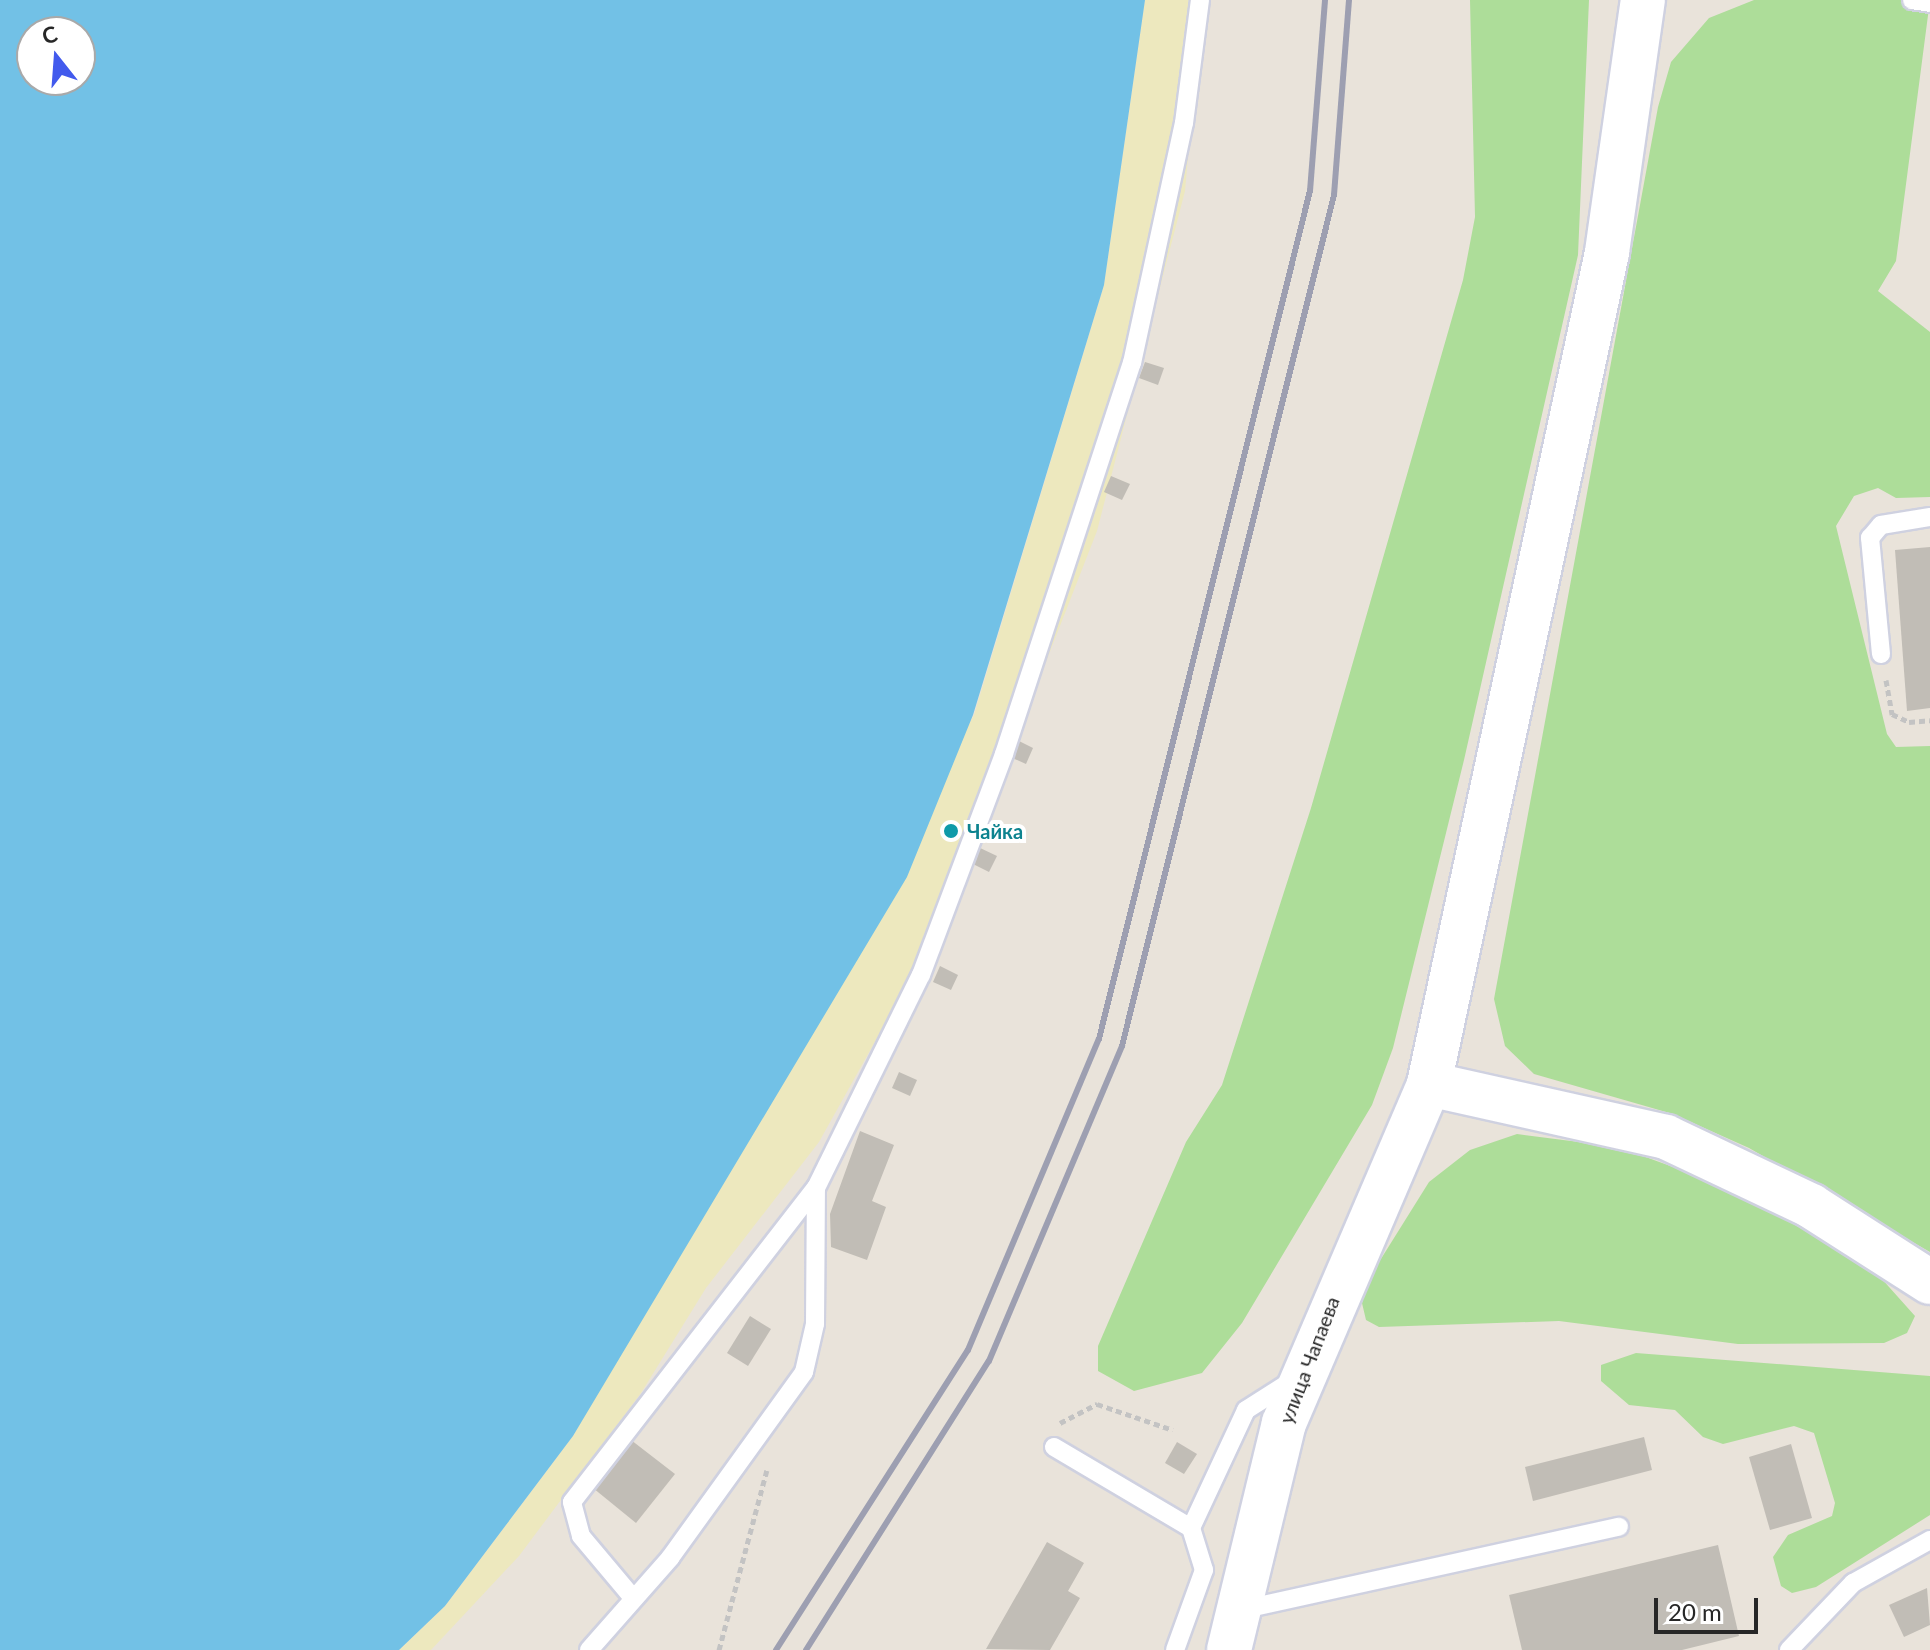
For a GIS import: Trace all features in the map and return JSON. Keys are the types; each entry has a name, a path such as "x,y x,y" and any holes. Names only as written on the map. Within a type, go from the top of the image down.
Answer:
{"main road":[{"name":"улица Чапаева","path":"1234,1630 1302,1376 1429,1084 1607,252 1643,0"},
{"path":"1429,1084 1666,1137 1811,1206 1930,1282"}],"lane":[{"path":"633,1598 581,1536 572,1502 816,1188 921,975 1004,754 1132,363 1184,123 1200,0"},
{"path":"1912,0 1930,3"},
{"path":"1881,654 1870,538 1881,525 1930,517"},
{"path":"589,1650 778,1411 804,1372 815,1324 816,1188"},
{"path":"1175,1650 1204,1570 1191,1528 1246,1410 1273,1386 1302,1376"},
{"path":"1054,1447 1191,1528"},
{"path":"1234,1630 1619,1527"},
{"path":"1789,1650 1853,1583 1930,1540"}],"path":[{"path":"1881,654 1892,714 1909,722 1930,720"},
{"path":"1054,1447 1061,1417 1097,1404 1173,1430"},
{"path":"719,1650 757,1523 778,1411"}],"green space":[{"path":"1470,0 1589,0 1578,255 1464,760 1393,1048 1372,1105 1242,1323 1202,1373 1134,1391 1098,1371 1098,1346 1186,1142 1222,1085 1311,808 1463,280 1475,217"},
{"path":"1754,0 1930,0 1896,261 1878,291 1930,332 1930,497 1896,498 1878,488 1854,496 1836,526 1887,734 1896,747 1930,746 1930,1252 1749,1148 1673,1114 1534,1074 1505,1046 1494,999 1658,107 1671,62 1709,18"},
{"path":"1517,1134 1618,1147 1720,1184 1864,1259 1915,1316 1907,1333 1884,1343 1738,1344 1559,1321 1379,1327 1366,1320 1362,1303 1369,1278 1429,1182 1470,1150"},
{"path":"1636,1353 1930,1376 1930,1515 1816,1587 1792,1593 1781,1586 1773,1557 1788,1535 1832,1516 1835,1503 1814,1433 1794,1426 1723,1444 1703,1437 1675,1410 1629,1405 1601,1381 1601,1365"}],"sand":[{"name":"Чайка","path":"1145,0 1202,0 1185,191 1097,531 998,785 901,995 819,1142 706,1288 641,1393 519,1556 431,1650 399,1650 445,1606 573,1436 974,715 1104,285"}],"water":[{"path":"0,0 1145,0 1104,285 973,715 907,877 573,1436 445,1606 399,1650 0,1650"}],"building":[{"path":"1145,362 1164,368 1158,385 1139,378"},
{"path":"1111,476 1130,484 1122,500 1104,492"},
{"path":"1930,547 1930,708 1907,711 1895,550"},
{"path":"1015,739 1033,748 1026,764 1008,756"},
{"path":"978,847 997,856 989,872 971,863"},
{"path":"940,966 958,975 951,990 933,982"},
{"path":"899,1072 917,1080 910,1096 892,1088"},
{"path":"860,1131 894,1145 872,1201 886,1207 867,1260 831,1247 830,1214"},
{"path":"750,1316 771,1329 748,1366 727,1353"},
{"path":"1644,1437 1652,1470 1533,1501 1525,1467"},
{"path":"631,1440 675,1474 636,1523 593,1488"},
{"path":"1177,1442 1197,1454 1184,1474 1165,1463"},
{"path":"1791,1444 1812,1518 1770,1530 1749,1457"},
{"path":"1047,1542 1084,1563 1068,1591 1080,1598 1050,1650 986,1649"},
{"path":"1718,1545 1739,1636 1682,1650 1522,1650 1509,1595"},
{"path":"1927,1588 1930,1625 1904,1637 1889,1605"}],"railway":[{"path":"776,1650 968,1350 1099,1039 1310,191 1325,0"},
{"path":"806,1650 989,1361 1122,1046 1334,195 1349,0"}],"place":[{"name":"Чайка","path":"951,831"}]}
